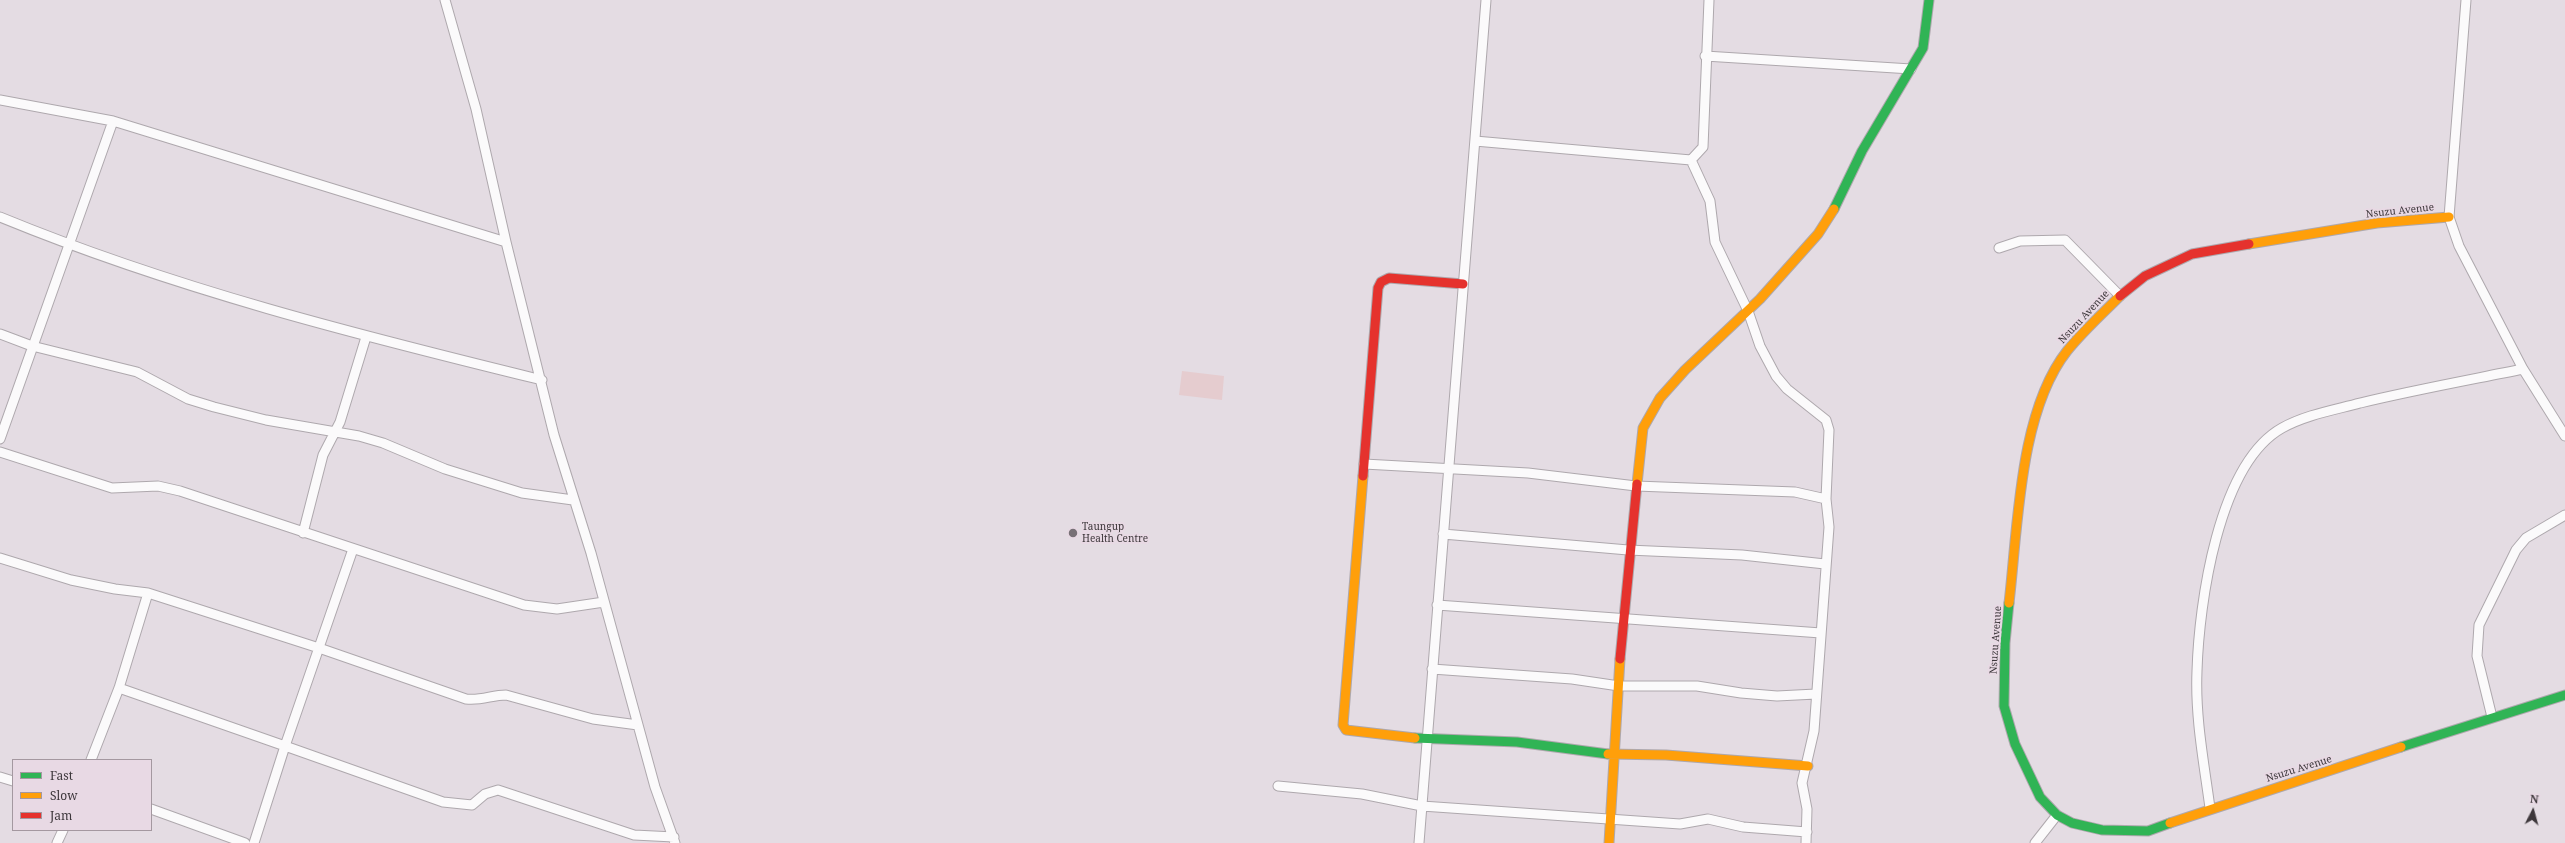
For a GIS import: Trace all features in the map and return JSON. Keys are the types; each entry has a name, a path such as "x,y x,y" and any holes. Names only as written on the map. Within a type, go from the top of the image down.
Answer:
{"street":[{"path":"119,688 443,802 472,805 485,794 498,790 634,835 674,840 655,787 604,602 573,500 506,242 476,109 445,0"},
{"path":"1419,843 1486,0"},
{"path":"1691,160 1703,148 1709,0"},
{"path":"1609,843 1622,619 1628,550 1643,428 1647,418 1704,350 1748,311 1828,220 1862,151 1923,48 1929,0"},
{"path":"2466,0 2449,216 2459,246 2523,369 2565,436"},
{"path":"1706,56 1911,69"},
{"path":"0,100 113,121 506,242"},
{"path":"0,439 67,245 113,121"},
{"path":"1475,141 1691,160"},
{"path":"1691,160 1710,201 1715,242 1748,311 1760,346 1776,376 1787,389 1826,420 1829,430 1826,499 1829,527 1825,564 1821,633 1808,766 1802,783 1807,809 1806,843"},
{"name":"Nsuzu Avenue","path":"2449,216 2378,223 2192,254 2145,276 2120,296 2067,351 2041,397 2024,469 2006,643 2004,706 2015,744 2040,797 2057,815 2072,822 2102,830 2148,830 2210,808 2565,695"},
{"path":"0,217 67,245 204,291 366,337 542,380"},
{"path":"1999,248 2020,241 2065,240 2120,296"},
{"path":"1463,284 1389,278 1381,282 1378,288 1343,725 1346,730 1352,732 1427,739 1517,742 1557,749 1615,755 1666,755 1808,766"},
{"path":"0,334 32,346 137,372 188,399 214,407 266,420 383,443 445,469 522,493 573,500"},
{"path":"303,533 323,455 333,432 340,422 348,400 366,337"},
{"path":"2210,808 2199,724 2196,672 2204,596 2220,520 2236,483 2258,449 2281,428 2321,413 2399,394 2523,369"},
{"path":"0,452 112,488 158,486 180,491 524,605 557,609 604,602"},
{"path":"1364,464 1528,473 1636,486 1795,492 1826,499"},
{"path":"2492,717 2477,656 2480,626 2516,550 2526,538 2565,515"},
{"path":"1443,534 1628,550 1742,555 1825,564"},
{"path":"254,843 318,648 353,549"},
{"path":"0,558 71,580 115,589 148,593 318,648 466,700 477,701 495,695 506,695 593,719 638,725"},
{"path":"91,759 119,688 148,593"},
{"path":"1437,605 1821,633"},
{"path":"1432,669 1572,679 1619,686 1697,686 1741,694 1777,696 1816,694"},
{"path":"0,777 12,781"},
{"path":"1278,786 1362,794 1422,806 1680,824 1708,819 1743,827 1806,832"},
{"path":"152,809 245,843"},
{"path":"2035,843 2057,815"},
{"path":"57,843 63,831"}],"shaded area":[{"path":"1182,371 1224,376 1222,400 1179,395"}],"traffic: fast":[{"path":"1834,209 1862,151 1923,48 1929,0"},
{"path":"2009,603 2005,643 2004,706 2015,744 2040,797 2057,815 2072,823 2102,830 2148,831 2170,823"},
{"path":"2401,747 2565,695"},
{"path":"1415,738 1517,742 1608,754"}],"traffic: slow":[{"path":"1637,484 1643,428 1660,398 1685,370 1760,299 1818,234 1834,209"},
{"path":"2249,244 2377,223 2449,217"},
{"path":"2009,603 2023,471 2039,405 2051,376 2067,351 2086,329 2120,296"},
{"path":"1363,476 1343,725 1346,730 1415,738"},
{"path":"1609,843 1620,659"},
{"path":"2170,823 2401,747"},
{"path":"1608,754 1666,755 1808,766"}],"traffic: jam":[{"path":"2120,296 2145,276 2192,254 2249,244"},
{"path":"1363,476 1378,288 1381,282 1389,278 1463,284"},
{"path":"1620,659 1637,484"}],"place":[{"name":"Taungup Health Centre","path":"1073,533"}]}
